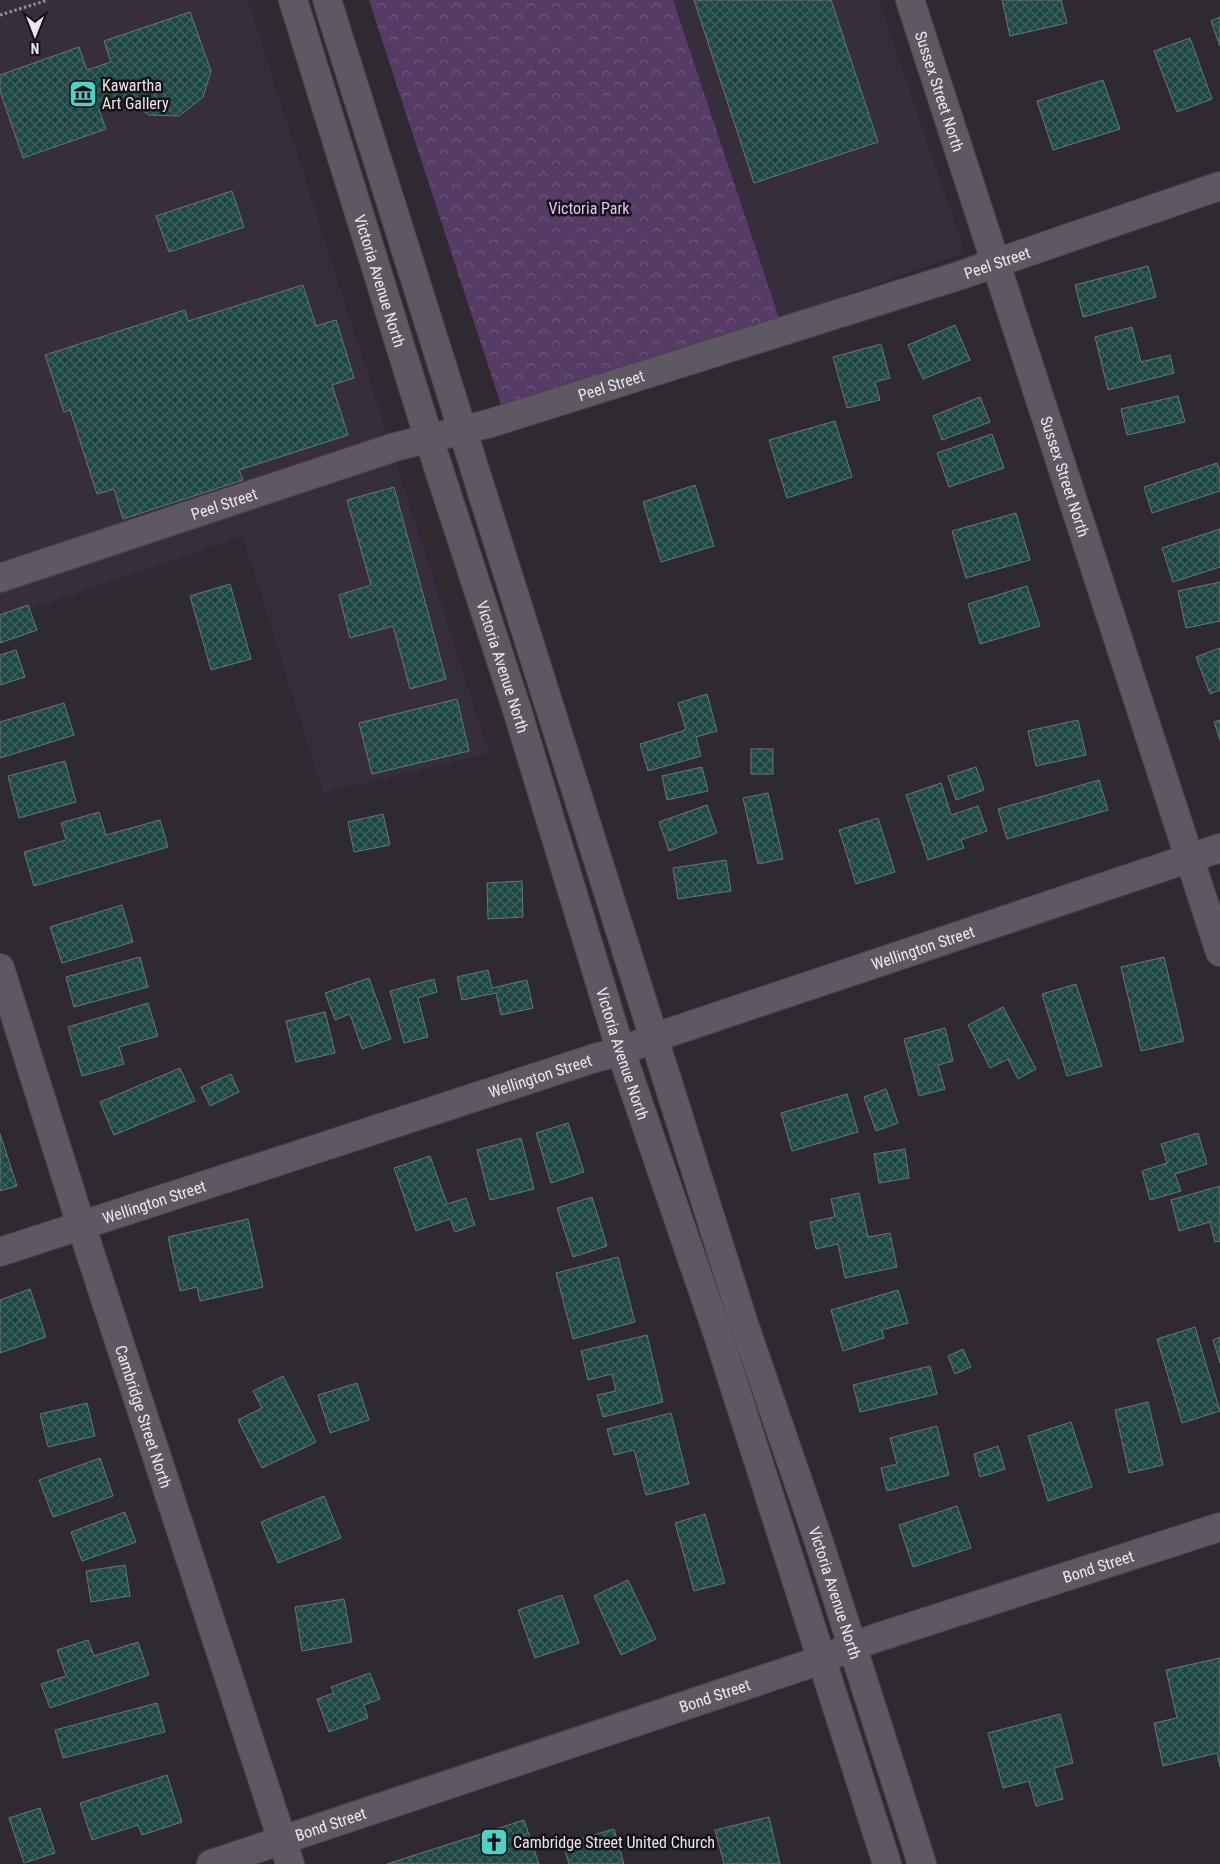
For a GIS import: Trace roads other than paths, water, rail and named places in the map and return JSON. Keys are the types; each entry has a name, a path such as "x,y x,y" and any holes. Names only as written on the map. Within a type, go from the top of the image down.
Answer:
{"street":[{"name":"Victoria Avenue North","path":"293,0 517,710 620,1052 717,1332 887,1864"},
{"name":"Victoria Avenue North","path":"327,0 744,1324 853,1646 922,1864"},
{"name":"Sussex Street North","path":"910,0 1220,952"},
{"name":"Peel Street","path":"0,578 395,448 491,423 958,276 1220,186"},
{"path":"517,710 547,701"},
{"name":"Wellington Street","path":"0,1252 598,1057 620,1052 654,1038 1220,848"},
{"name":"Cambridge Street North","path":"0,968 81,1226 286,1852"},
{"path":"717,1332 744,1324"},
{"name":"Bond Street","path":"210,1864 286,1852 821,1660 853,1646 1220,1527"}],"place":[{"name":"Kawartha Art Gallery","path":"83,94"},
{"name":"Cambridge Street United Church","path":"494,1842"}],"park label":[{"name":"Victoria Park","path":"589,208"}]}
